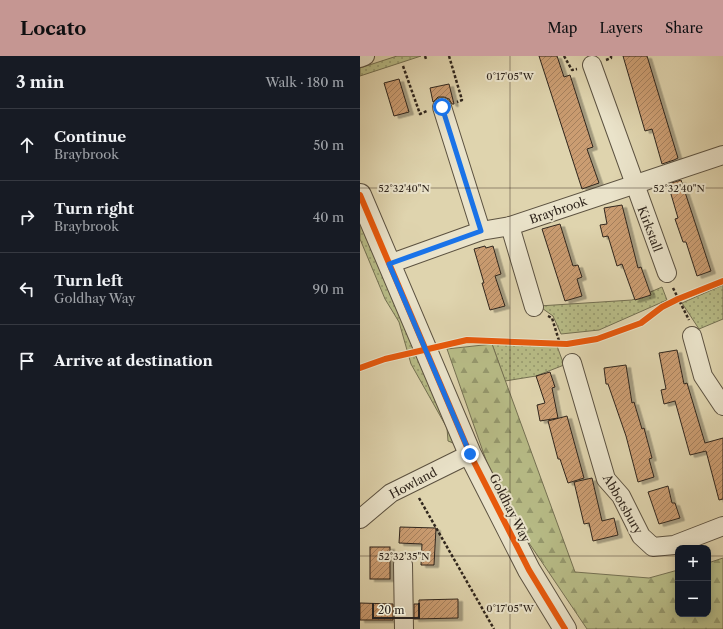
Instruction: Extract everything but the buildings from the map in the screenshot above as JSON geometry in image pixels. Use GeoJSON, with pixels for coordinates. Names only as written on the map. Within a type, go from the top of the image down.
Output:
{"type":"FeatureCollection","features":[{"type":"Feature","properties":{"kind":"street"},"geometry":{"type":"LineString","coordinates":[[360,58],[365,56]]}},
{"type":"Feature","properties":{"kind":"street"},"geometry":{"type":"LineString","coordinates":[[592,65],[633,184]]}},
{"type":"Feature","properties":{"kind":"street"},"geometry":{"type":"LineString","coordinates":[[442,107],[481,231]]}},
{"type":"Feature","properties":{"kind":"street","name":"Braybrook"},"geometry":{"type":"LineString","coordinates":[[389,264],[481,231],[510,226],[723,154]]}},
{"type":"Feature","properties":{"kind":"street","name":"Kirkstall"},"geometry":{"type":"LineString","coordinates":[[633,184],[666,273]]}},
{"type":"Feature","properties":{"kind":"street","name":"Goldhay Way"},"geometry":{"type":"LineString","coordinates":[[360,194],[470,454],[529,570],[565,629]]}},
{"type":"Feature","properties":{"kind":"street"},"geometry":{"type":"LineString","coordinates":[[510,226],[534,307]]}},
{"type":"Feature","properties":{"kind":"street"},"geometry":{"type":"LineString","coordinates":[[692,336],[703,376],[723,406]]}},
{"type":"Feature","properties":{"kind":"street","name":"Abbotsbury"},"geometry":{"type":"LineString","coordinates":[[572,363],[606,479],[622,496],[641,536],[653,547],[674,546],[723,526]]}},
{"type":"Feature","properties":{"kind":"street","name":"Howland"},"geometry":{"type":"LineString","coordinates":[[360,520],[391,493],[470,454]]}},
{"type":"Feature","properties":{"kind":"street"},"geometry":{"type":"LineString","coordinates":[[403,564],[404,629]]}},
{"type":"Feature","properties":{"kind":"path"},"geometry":{"type":"LineString","coordinates":[[448,56],[462,100]]}},
{"type":"Feature","properties":{"kind":"path"},"geometry":{"type":"LineString","coordinates":[[564,56],[572,70]]}},
{"type":"Feature","properties":{"kind":"path"},"geometry":{"type":"LineString","coordinates":[[403,66],[420,114]]}},
{"type":"Feature","properties":{"kind":"path"},"geometry":{"type":"LineString","coordinates":[[666,273],[675,300],[696,333],[692,336]]}},
{"type":"Feature","properties":{"kind":"path"},"geometry":{"type":"LineString","coordinates":[[675,300],[684,296]]}},
{"type":"Feature","properties":{"kind":"path"},"geometry":{"type":"LineString","coordinates":[[534,307],[552,318],[560,344]]}},
{"type":"Feature","properties":{"kind":"path"},"geometry":{"type":"LineString","coordinates":[[552,343],[567,344]]}},
{"type":"Feature","properties":{"kind":"path"},"geometry":{"type":"LineString","coordinates":[[411,484],[494,629]]}},
{"type":"Feature","properties":{"kind":"green space"},"geometry":{"type":"Polygon","coordinates":[[[397,56],[421,56],[360,76],[360,68],[397,56]]]}},
{"type":"Feature","properties":{"kind":"green space"},"geometry":{"type":"Polygon","coordinates":[[[360,216],[455,433],[453,443],[448,441],[447,428],[411,364],[399,322],[385,299],[360,239],[360,216]]]}},
{"type":"Feature","properties":{"kind":"green space"},"geometry":{"type":"Polygon","coordinates":[[[723,285],[723,319],[699,329],[682,303],[723,285]]]}},
{"type":"Feature","properties":{"kind":"green space"},"geometry":{"type":"Polygon","coordinates":[[[662,287],[667,300],[599,330],[561,334],[553,316],[539,306],[632,300],[662,287]]]}},
{"type":"Feature","properties":{"kind":"green space"},"geometry":{"type":"Polygon","coordinates":[[[492,344],[557,346],[564,365],[536,376],[505,381],[492,344]]]}},
{"type":"Feature","properties":{"kind":"green space"},"geometry":{"type":"Polygon","coordinates":[[[492,344],[575,572],[649,578],[675,571],[675,617],[711,617],[711,562],[723,558],[723,629],[587,629],[500,500],[447,349],[492,344]]]}},
{"type":"Feature","properties":{"kind":"cycle path"},"geometry":{"type":"LineString","coordinates":[[360,195],[470,454],[529,570],[565,629]]}},
{"type":"Feature","properties":{"kind":"cycle path"},"geometry":{"type":"LineString","coordinates":[[360,368],[385,359],[467,340],[567,344],[597,339],[641,323],[662,307],[723,281]]}},
{"type":"Feature","properties":{"kind":"route"},"geometry":{"type":"LineString","coordinates":[[442,107],[481,231],[389,264],[470,454]]}}]}
